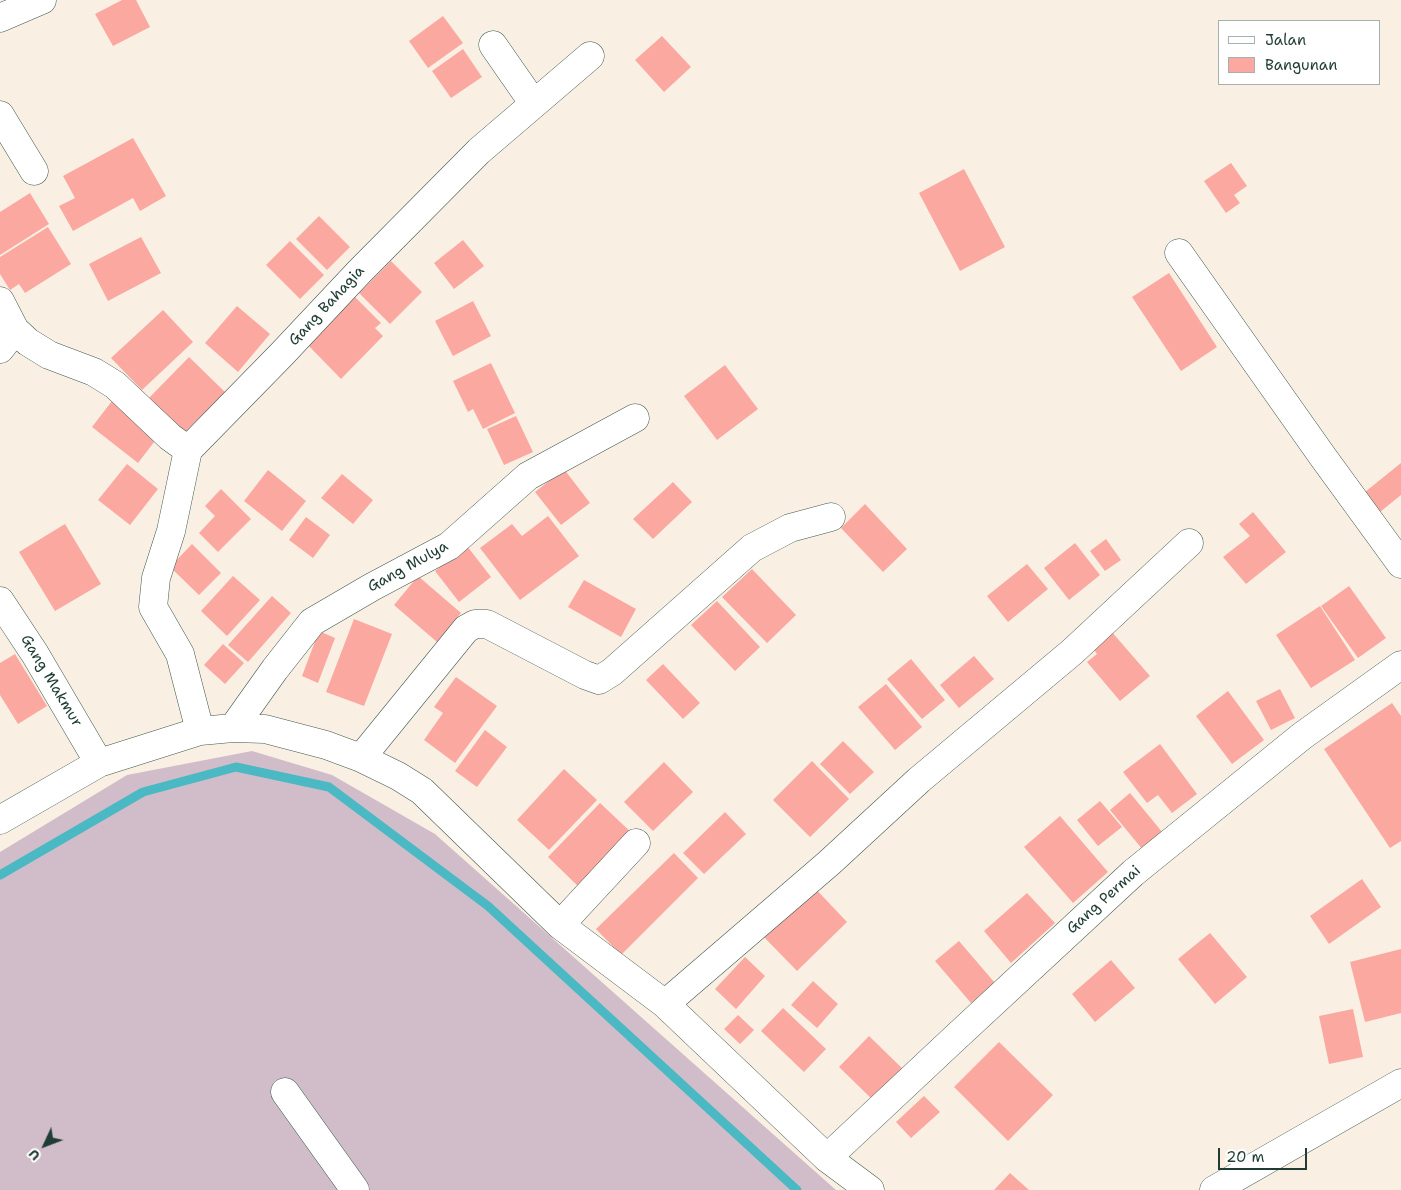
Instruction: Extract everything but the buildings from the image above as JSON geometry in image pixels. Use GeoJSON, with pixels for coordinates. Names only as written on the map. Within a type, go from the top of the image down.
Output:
{"type":"FeatureCollection","features":[{"type":"Feature","properties":{"kind":"street"},"geometry":{"type":"LineString","coordinates":[[0,18],[42,0]]}},
{"type":"Feature","properties":{"kind":"street"},"geometry":{"type":"LineString","coordinates":[[493,45],[534,104]]}},
{"type":"Feature","properties":{"kind":"street","name":"Gang Bahagia"},"geometry":{"type":"LineString","coordinates":[[188,450],[360,271],[479,151],[590,56]]}},
{"type":"Feature","properties":{"kind":"street"},"geometry":{"type":"LineString","coordinates":[[0,115],[34,172]]}},
{"type":"Feature","properties":{"kind":"street"},"geometry":{"type":"LineString","coordinates":[[1179,254],[1401,564]]}},
{"type":"Feature","properties":{"kind":"street"},"geometry":{"type":"LineString","coordinates":[[0,301],[8,340],[28,342],[49,355],[94,372],[115,385],[170,437],[188,450],[171,531],[156,578],[153,608],[180,654],[200,731]]}},
{"type":"Feature","properties":{"kind":"street","name":"Gang Mulya"},"geometry":{"type":"LineString","coordinates":[[233,728],[275,669],[312,622],[449,546],[528,476],[635,418]]}},
{"type":"Feature","properties":{"kind":"street"},"geometry":{"type":"LineString","coordinates":[[361,758],[466,629],[475,624],[487,624],[585,676],[600,680],[612,672],[752,548],[790,528],[830,517]]}},
{"type":"Feature","properties":{"kind":"street"},"geometry":{"type":"LineString","coordinates":[[665,1004],[829,863],[919,780],[1072,652],[1189,543]]}},
{"type":"Feature","properties":{"kind":"street","name":"Gang Makmur"},"geometry":{"type":"LineString","coordinates":[[0,601],[35,654],[99,763]]}},
{"type":"Feature","properties":{"kind":"street","name":"Gang Permai"},"geometry":{"type":"LineString","coordinates":[[827,1158],[1133,873],[1302,736],[1401,665]]}},
{"type":"Feature","properties":{"kind":"street"},"geometry":{"type":"LineString","coordinates":[[0,820],[99,763],[200,731],[233,728],[266,729],[326,744],[361,758],[398,776],[422,791],[560,925],[665,1004],[827,1158],[870,1190]]}},
{"type":"Feature","properties":{"kind":"street"},"geometry":{"type":"LineString","coordinates":[[560,925],[636,843]]}},
{"type":"Feature","properties":{"kind":"street"},"geometry":{"type":"LineString","coordinates":[[1214,1190],[1401,1083]]}},
{"type":"Feature","properties":{"kind":"street"},"geometry":{"type":"LineString","coordinates":[[285,1092],[355,1190]]}},
{"type":"Feature","properties":{"kind":"shaded area"},"geometry":{"type":"Polygon","coordinates":[[[252,751],[332,775],[435,834],[836,1190],[0,1190],[0,852],[127,775],[252,751]]]}},
{"type":"Feature","properties":{"kind":"waterway"},"geometry":{"type":"LineString","coordinates":[[0,875],[143,792],[236,767],[329,787],[488,906],[797,1190]]}}]}
